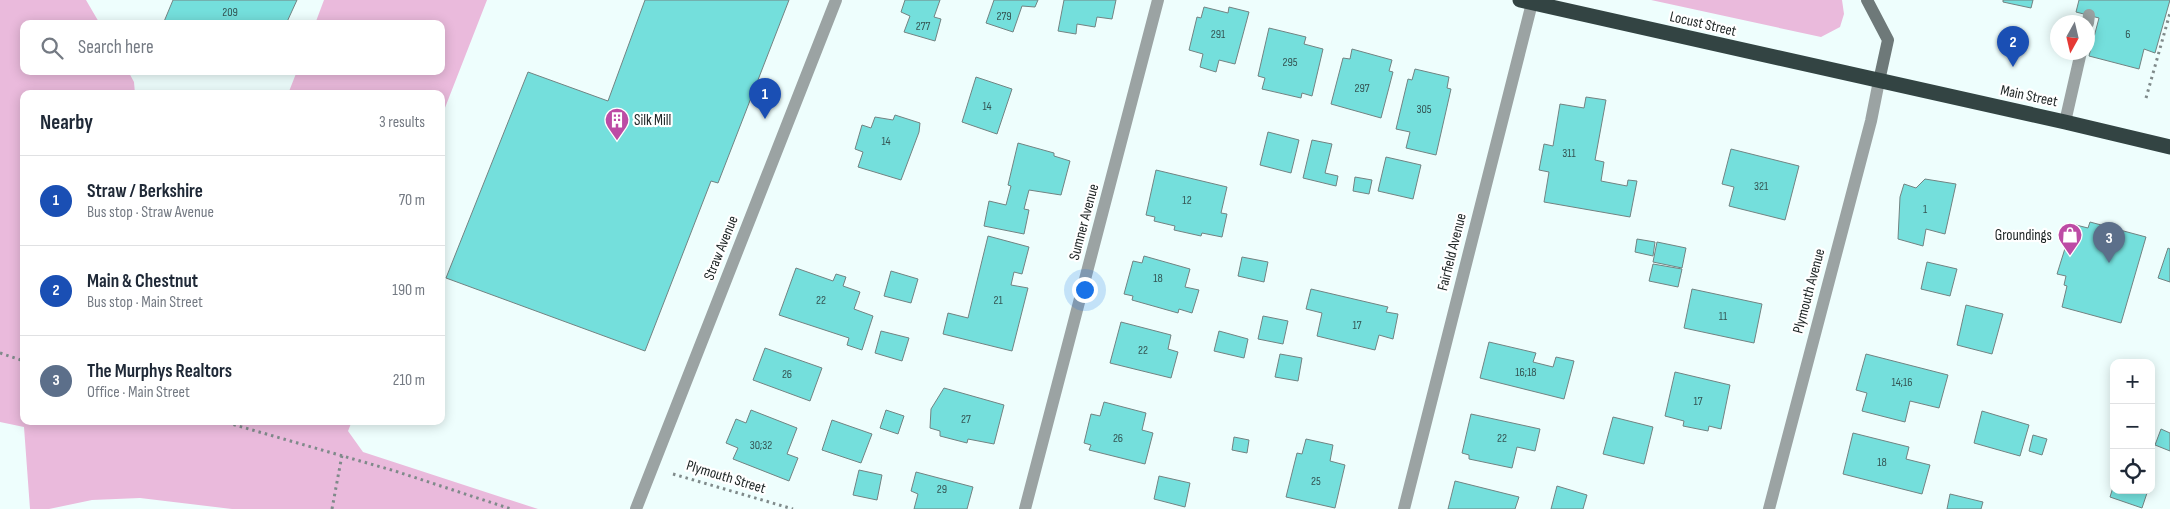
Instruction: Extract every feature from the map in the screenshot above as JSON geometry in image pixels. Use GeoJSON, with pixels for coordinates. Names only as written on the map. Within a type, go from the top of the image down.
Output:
{"type":"FeatureCollection","features":[{"type":"Feature","properties":{"kind":"highway","name":"Locust Street"},"geometry":{"type":"LineString","coordinates":[[1526,1],[1879,81]]}},
{"type":"Feature","properties":{"kind":"highway","name":"Main Street"},"geometry":{"type":"LineString","coordinates":[[1879,81],[2065,122],[2170,148]]}},
{"type":"Feature","properties":{"kind":"main road"},"geometry":{"type":"LineString","coordinates":[[1867,0],[1888,40],[1879,81]]}},
{"type":"Feature","properties":{"kind":"street","name":"Straw Avenue"},"geometry":{"type":"LineString","coordinates":[[636,509],[836,0]]}},
{"type":"Feature","properties":{"kind":"street","name":"Sumner Avenue"},"geometry":{"type":"LineString","coordinates":[[1025,509],[1158,0]]}},
{"type":"Feature","properties":{"kind":"street","name":"Fairfield Avenue"},"geometry":{"type":"LineString","coordinates":[[1404,509],[1526,1]]}},
{"type":"Feature","properties":{"kind":"street"},"geometry":{"type":"LineString","coordinates":[[2065,122],[2079,60]]}},
{"type":"Feature","properties":{"kind":"street","name":"Plymouth Avenue"},"geometry":{"type":"LineString","coordinates":[[1769,509],[1871,121],[1879,81]]}},
{"type":"Feature","properties":{"kind":"path"},"geometry":{"type":"LineString","coordinates":[[2146,98],[2170,13]]}},
{"type":"Feature","properties":{"kind":"path"},"geometry":{"type":"LineString","coordinates":[[0,353],[20,360]]}},
{"type":"Feature","properties":{"kind":"path"},"geometry":{"type":"LineString","coordinates":[[235,425],[342,455],[511,509]]}},
{"type":"Feature","properties":{"kind":"path"},"geometry":{"type":"LineString","coordinates":[[332,509],[342,455]]}},
{"type":"Feature","properties":{"kind":"path","name":"Plymouth Street"},"geometry":{"type":"LineString","coordinates":[[653,467],[793,509]]}},
{"type":"Feature","properties":{"kind":"shaded area"},"geometry":{"type":"Polygon","coordinates":[[[0,0],[86,0],[98,20],[20,20],[20,75],[130,75],[134,82],[135,90],[20,90],[20,425],[350,425],[348,431],[363,452],[538,509],[232,509],[140,498],[92,500],[49,509],[30,509],[24,427],[0,422],[0,0]]]}},
{"type":"Feature","properties":{"kind":"shaded area"},"geometry":{"type":"Polygon","coordinates":[[[324,0],[487,0],[445,108],[445,90],[290,90],[295,75],[445,75],[445,20],[316,20],[324,0]]]}},
{"type":"Feature","properties":{"kind":"shaded area"},"geometry":{"type":"Polygon","coordinates":[[[1651,0],[1842,0],[1844,14],[1840,27],[1821,37],[1651,0]]]}},
{"type":"Feature","properties":{"kind":"building"},"geometry":{"type":"Polygon","coordinates":[[[173,0],[297,0],[288,20],[165,20],[173,0]]]}},
{"type":"Feature","properties":{"kind":"building","name":"Silk Mill"},"geometry":{"type":"Polygon","coordinates":[[[645,0],[789,0],[718,183],[711,181],[645,351],[446,278],[528,72],[608,101],[645,0]]]}},
{"type":"Feature","properties":{"kind":"building"},"geometry":{"type":"Polygon","coordinates":[[[905,0],[940,0],[934,17],[941,19],[935,41],[904,32],[910,16],[901,12],[905,0]]]}},
{"type":"Feature","properties":{"kind":"building"},"geometry":{"type":"Polygon","coordinates":[[[994,0],[1038,0],[1035,7],[1022,6],[1013,32],[986,23],[994,0]]]}},
{"type":"Feature","properties":{"kind":"building"},"geometry":{"type":"Polygon","coordinates":[[[1064,0],[1116,0],[1112,19],[1097,17],[1095,27],[1077,24],[1076,34],[1058,31],[1064,0]]]}},
{"type":"Feature","properties":{"kind":"building"},"geometry":{"type":"Polygon","coordinates":[[[2003,0],[2033,0],[2031,8],[2003,2],[2003,0]]]}},
{"type":"Feature","properties":{"kind":"building"},"geometry":{"type":"Polygon","coordinates":[[[2079,0],[2170,0],[2155,53],[2144,49],[2139,69],[2095,58],[2095,33],[2099,18],[2095,17],[2095,15],[2076,12],[2079,0]]]}},
{"type":"Feature","properties":{"kind":"building"},"geometry":{"type":"Polygon","coordinates":[[[1204,7],[1228,13],[1229,7],[1249,12],[1235,64],[1219,60],[1216,72],[1200,67],[1203,54],[1189,50],[1197,17],[1201,18],[1204,7]]]}},
{"type":"Feature","properties":{"kind":"building"},"geometry":{"type":"Polygon","coordinates":[[[1269,28],[1306,37],[1304,44],[1323,49],[1312,96],[1302,93],[1301,98],[1262,89],[1265,78],[1258,76],[1269,28]]]}},
{"type":"Feature","properties":{"kind":"building"},"geometry":{"type":"Polygon","coordinates":[[[1352,49],[1392,60],[1389,71],[1393,72],[1381,118],[1331,104],[1343,58],[1350,59],[1352,49]]]}},
{"type":"Feature","properties":{"kind":"building"},"geometry":{"type":"Polygon","coordinates":[[[1415,69],[1449,77],[1447,88],[1451,89],[1436,155],[1406,148],[1410,132],[1396,129],[1408,79],[1412,80],[1415,69]]]}},
{"type":"Feature","properties":{"kind":"building"},"geometry":{"type":"Polygon","coordinates":[[[976,77],[1012,89],[997,134],[962,122],[976,77]]]}},
{"type":"Feature","properties":{"kind":"building"},"geometry":{"type":"Polygon","coordinates":[[[1586,97],[1606,100],[1595,160],[1604,162],[1601,181],[1627,186],[1628,180],[1637,181],[1630,217],[1544,202],[1549,172],[1539,170],[1544,144],[1553,146],[1560,104],[1584,108],[1586,97]]]}},
{"type":"Feature","properties":{"kind":"building"},"geometry":{"type":"Polygon","coordinates":[[[895,115],[920,123],[919,132],[901,180],[858,167],[863,152],[855,149],[862,125],[871,128],[875,117],[893,120],[895,115]]]}},
{"type":"Feature","properties":{"kind":"building"},"geometry":{"type":"Polygon","coordinates":[[[1268,132],[1299,140],[1291,173],[1260,165],[1268,132]]]}},
{"type":"Feature","properties":{"kind":"building"},"geometry":{"type":"Polygon","coordinates":[[[1312,140],[1332,144],[1325,173],[1338,176],[1336,186],[1303,178],[1312,140]]]}},
{"type":"Feature","properties":{"kind":"building"},"geometry":{"type":"Polygon","coordinates":[[[1018,143],[1054,153],[1054,156],[1070,161],[1061,195],[1029,190],[1024,209],[1029,210],[1024,234],[984,226],[989,201],[1006,205],[1011,186],[1008,185],[1018,143]]]}},
{"type":"Feature","properties":{"kind":"building"},"geometry":{"type":"Polygon","coordinates":[[[1731,149],[1799,166],[1785,220],[1729,206],[1734,187],[1722,184],[1731,149]]]}},
{"type":"Feature","properties":{"kind":"building"},"geometry":{"type":"Polygon","coordinates":[[[1386,157],[1421,165],[1413,199],[1378,191],[1386,157]]]}},
{"type":"Feature","properties":{"kind":"building"},"geometry":{"type":"Polygon","coordinates":[[[1156,170],[1227,187],[1221,213],[1227,214],[1222,237],[1202,233],[1201,236],[1174,230],[1175,226],[1154,221],[1155,217],[1146,215],[1156,170]]]}},
{"type":"Feature","properties":{"kind":"building"},"geometry":{"type":"Polygon","coordinates":[[[1355,177],[1372,180],[1369,194],[1353,191],[1355,177]]]}},
{"type":"Feature","properties":{"kind":"building"},"geometry":{"type":"Polygon","coordinates":[[[1925,179],[1956,184],[1945,234],[1926,229],[1923,246],[1898,239],[1900,197],[1904,184],[1916,188],[1925,179]]]}},
{"type":"Feature","properties":{"kind":"building"},"geometry":{"type":"Polygon","coordinates":[[[2090,222],[2146,237],[2121,323],[2062,307],[2067,286],[2064,285],[2066,276],[2057,274],[2067,242],[2071,243],[2076,225],[2088,228],[2090,222]]]}},
{"type":"Feature","properties":{"kind":"building"},"geometry":{"type":"Polygon","coordinates":[[[988,236],[1029,247],[1022,274],[1014,272],[1011,285],[1028,288],[1012,351],[943,334],[948,313],[968,318],[988,236]]]}},
{"type":"Feature","properties":{"kind":"building"},"geometry":{"type":"Polygon","coordinates":[[[1637,239],[1655,242],[1653,256],[1635,252],[1637,239]]]}},
{"type":"Feature","properties":{"kind":"building"},"geometry":{"type":"Polygon","coordinates":[[[1657,242],[1686,248],[1682,268],[1653,262],[1657,242]]]}},
{"type":"Feature","properties":{"kind":"building"},"geometry":{"type":"Polygon","coordinates":[[[2168,248],[2170,249],[2170,282],[2158,278],[2168,248]]]}},
{"type":"Feature","properties":{"kind":"building"},"geometry":{"type":"Polygon","coordinates":[[[1144,256],[1190,269],[1185,287],[1199,290],[1192,313],[1179,309],[1178,313],[1132,300],[1133,296],[1124,294],[1133,261],[1142,263],[1144,256]]]}},
{"type":"Feature","properties":{"kind":"building"},"geometry":{"type":"Polygon","coordinates":[[[1242,257],[1268,262],[1264,282],[1238,276],[1242,257]]]}},
{"type":"Feature","properties":{"kind":"building"},"geometry":{"type":"Polygon","coordinates":[[[1927,262],[1957,269],[1950,296],[1921,289],[1927,262]]]}},
{"type":"Feature","properties":{"kind":"building"},"geometry":{"type":"Polygon","coordinates":[[[1653,264],[1682,269],[1678,287],[1649,281],[1653,264]]]}},
{"type":"Feature","properties":{"kind":"building"},"geometry":{"type":"Polygon","coordinates":[[[796,268],[833,281],[836,274],[846,277],[843,286],[860,292],[854,309],[873,316],[862,350],[847,345],[849,338],[779,315],[796,268]]]}},
{"type":"Feature","properties":{"kind":"building"},"geometry":{"type":"Polygon","coordinates":[[[891,271],[918,279],[911,303],[884,296],[891,271]]]}},
{"type":"Feature","properties":{"kind":"building"},"geometry":{"type":"Polygon","coordinates":[[[1311,289],[1388,307],[1386,312],[1398,314],[1393,339],[1379,335],[1375,350],[1317,336],[1322,313],[1306,309],[1311,289]]]}},
{"type":"Feature","properties":{"kind":"building"},"geometry":{"type":"Polygon","coordinates":[[[1692,289],[1762,304],[1754,343],[1684,328],[1692,289]]]}},
{"type":"Feature","properties":{"kind":"building"},"geometry":{"type":"Polygon","coordinates":[[[1966,305],[2003,314],[1992,354],[1957,345],[1966,305]]]}},
{"type":"Feature","properties":{"kind":"building"},"geometry":{"type":"Polygon","coordinates":[[[1263,316],[1288,321],[1283,344],[1258,339],[1263,316]]]}},
{"type":"Feature","properties":{"kind":"building"},"geometry":{"type":"Polygon","coordinates":[[[1121,322],[1171,335],[1168,349],[1178,352],[1171,378],[1110,363],[1121,322]]]}},
{"type":"Feature","properties":{"kind":"building"},"geometry":{"type":"Polygon","coordinates":[[[881,331],[909,338],[902,361],[875,353],[881,331]]]}},
{"type":"Feature","properties":{"kind":"building"},"geometry":{"type":"Polygon","coordinates":[[[1219,331],[1248,339],[1244,358],[1214,351],[1219,331]]]}},
{"type":"Feature","properties":{"kind":"building"},"geometry":{"type":"Polygon","coordinates":[[[1489,342],[1536,353],[1533,362],[1553,367],[1556,357],[1574,361],[1564,399],[1480,378],[1489,342]]]}},
{"type":"Feature","properties":{"kind":"building"},"geometry":{"type":"Polygon","coordinates":[[[765,348],[822,368],[810,401],[753,380],[765,348]]]}},
{"type":"Feature","properties":{"kind":"building"},"geometry":{"type":"Polygon","coordinates":[[[1280,354],[1302,358],[1298,381],[1275,377],[1280,354]]]}},
{"type":"Feature","properties":{"kind":"building"},"geometry":{"type":"Polygon","coordinates":[[[1866,354],[1948,375],[1939,408],[1910,401],[1905,422],[1862,411],[1867,393],[1856,390],[1866,354]]]}},
{"type":"Feature","properties":{"kind":"building"},"geometry":{"type":"Polygon","coordinates":[[[1675,372],[1730,385],[1721,429],[1709,426],[1708,431],[1683,426],[1684,421],[1665,416],[1675,372]]]}},
{"type":"Feature","properties":{"kind":"building"},"geometry":{"type":"Polygon","coordinates":[[[944,388],[1004,405],[994,444],[968,439],[967,443],[940,436],[940,431],[930,428],[931,409],[944,388]]]}},
{"type":"Feature","properties":{"kind":"building"},"geometry":{"type":"Polygon","coordinates":[[[1104,402],[1146,413],[1142,430],[1153,433],[1145,464],[1089,450],[1091,445],[1084,443],[1091,414],[1100,416],[1104,402]]]}},
{"type":"Feature","properties":{"kind":"building"},"geometry":{"type":"Polygon","coordinates":[[[751,410],[797,428],[787,454],[798,458],[789,481],[733,459],[738,448],[726,443],[736,419],[746,423],[751,410]]]}},
{"type":"Feature","properties":{"kind":"building"},"geometry":{"type":"Polygon","coordinates":[[[886,410],[904,416],[898,434],[880,428],[886,410]]]}},
{"type":"Feature","properties":{"kind":"building"},"geometry":{"type":"Polygon","coordinates":[[[1982,411],[2029,425],[2020,456],[1974,443],[1982,411]]]}},
{"type":"Feature","properties":{"kind":"building"},"geometry":{"type":"Polygon","coordinates":[[[1471,414],[1540,429],[1535,451],[1517,447],[1512,468],[1469,459],[1469,455],[1462,453],[1471,414]]]}},
{"type":"Feature","properties":{"kind":"building"},"geometry":{"type":"Polygon","coordinates":[[[1613,417],[1653,427],[1644,464],[1603,454],[1613,417]]]}},
{"type":"Feature","properties":{"kind":"building"},"geometry":{"type":"Polygon","coordinates":[[[832,420],[872,434],[861,463],[822,450],[832,420]]]}},
{"type":"Feature","properties":{"kind":"building"},"geometry":{"type":"Polygon","coordinates":[[[2161,429],[2170,433],[2170,451],[2155,445],[2161,429]]]}},
{"type":"Feature","properties":{"kind":"building"},"geometry":{"type":"Polygon","coordinates":[[[1853,433],[1909,447],[1906,459],[1930,465],[1922,494],[1843,474],[1853,433]]]}},
{"type":"Feature","properties":{"kind":"building"},"geometry":{"type":"Polygon","coordinates":[[[2033,435],[2047,439],[2042,455],[2029,451],[2033,435]]]}},
{"type":"Feature","properties":{"kind":"building"},"geometry":{"type":"Polygon","coordinates":[[[1234,437],[1249,440],[1247,453],[1232,450],[1234,437]]]}},
{"type":"Feature","properties":{"kind":"building"},"geometry":{"type":"Polygon","coordinates":[[[1306,439],[1333,445],[1330,461],[1345,465],[1335,508],[1286,497],[1297,453],[1302,454],[1306,439]]]}},
{"type":"Feature","properties":{"kind":"building"},"geometry":{"type":"Polygon","coordinates":[[[859,470],[882,475],[877,500],[853,495],[859,470]]]}},
{"type":"Feature","properties":{"kind":"building"},"geometry":{"type":"Polygon","coordinates":[[[916,472],[973,487],[967,509],[914,509],[918,494],[911,491],[916,472]]]}},
{"type":"Feature","properties":{"kind":"building"},"geometry":{"type":"Polygon","coordinates":[[[1159,476],[1190,483],[1185,507],[1154,499],[1159,476]]]}},
{"type":"Feature","properties":{"kind":"building"},"geometry":{"type":"Polygon","coordinates":[[[1455,481],[1519,497],[1515,509],[1448,509],[1455,481]]]}},
{"type":"Feature","properties":{"kind":"building"},"geometry":{"type":"Polygon","coordinates":[[[1557,486],[1587,495],[1583,509],[1551,509],[1557,486]]]}},
{"type":"Feature","properties":{"kind":"building"},"geometry":{"type":"Polygon","coordinates":[[[1950,494],[1983,502],[1981,509],[1947,509],[1950,494]]]}},
{"type":"Feature","properties":{"kind":"building"},"geometry":{"type":"Polygon","coordinates":[[[2111,494],[2147,494],[2142,508],[2110,497],[2111,494]]]}},
{"type":"Feature","properties":{"kind":"place","name":"Main & Chestnut"},"geometry":{"type":"Point","coordinates":[2013,67]}},
{"type":"Feature","properties":{"kind":"place","name":"Straw / Berkshire"},"geometry":{"type":"Point","coordinates":[765,119]}},
{"type":"Feature","properties":{"kind":"place","name":"Silk Mill"},"geometry":{"type":"Point","coordinates":[617,141]}},
{"type":"Feature","properties":{"kind":"place","name":"Groundings"},"geometry":{"type":"Point","coordinates":[2070,256]}},
{"type":"Feature","properties":{"kind":"place","name":"The Murphys Realtors"},"geometry":{"type":"Point","coordinates":[2109,263]}}]}
